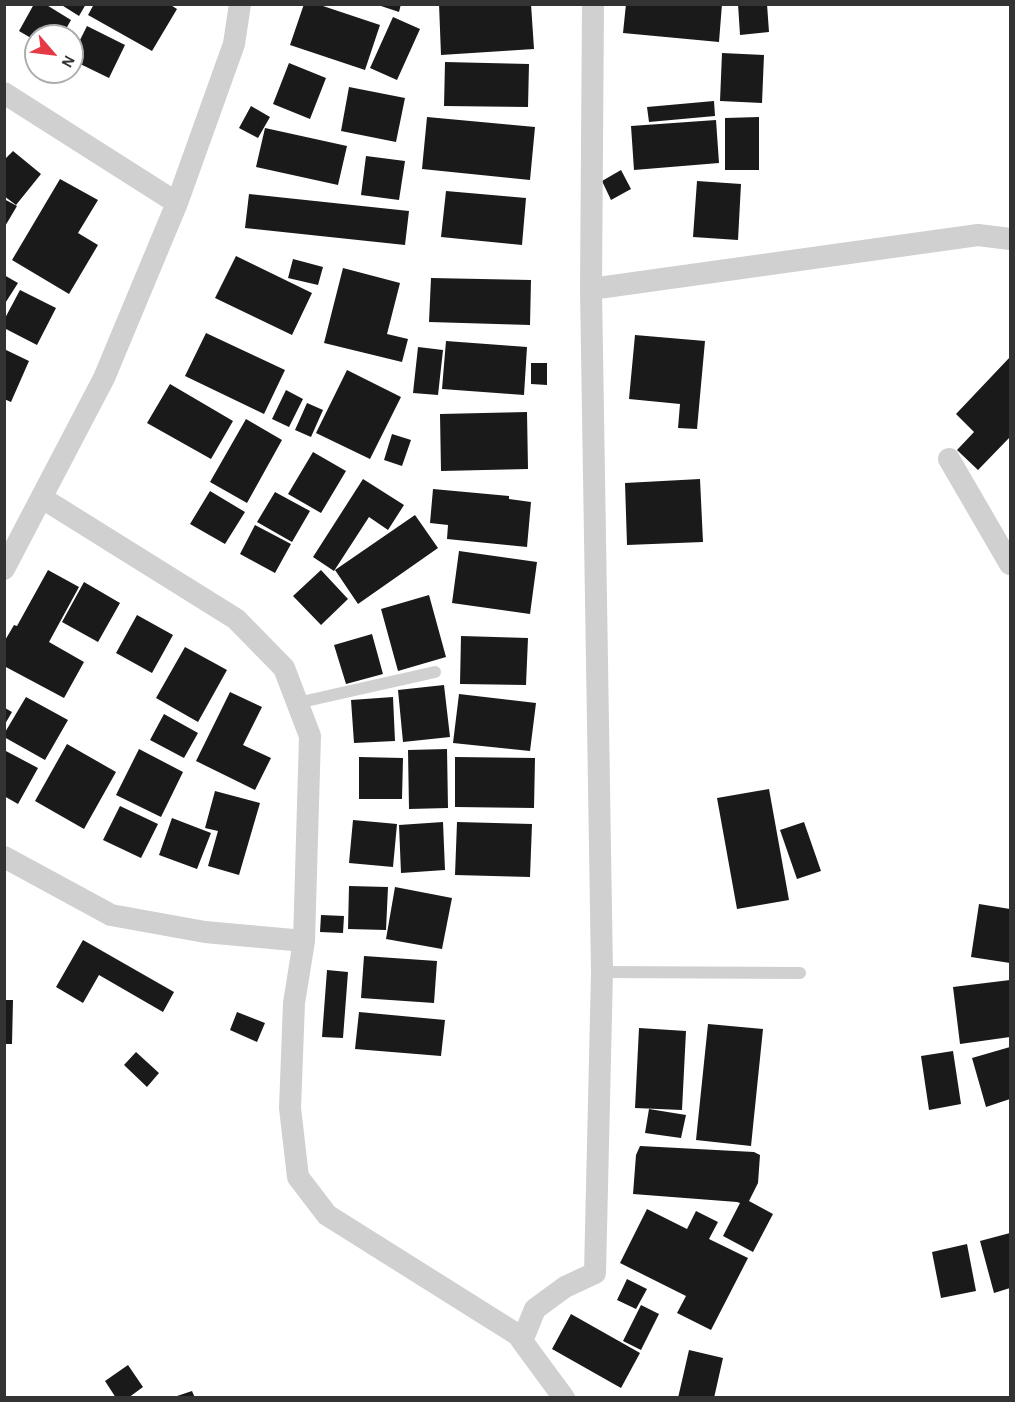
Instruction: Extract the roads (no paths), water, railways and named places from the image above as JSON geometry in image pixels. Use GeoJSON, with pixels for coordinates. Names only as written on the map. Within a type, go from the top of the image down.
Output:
{"type":"FeatureCollection","features":[{"type":"Feature","properties":{"kind":"street"},"geometry":{"type":"LineString","coordinates":[[4,569],[104,378],[177,203],[234,44],[240,4]]}},
{"type":"Feature","properties":{"kind":"street"},"geometry":{"type":"LineString","coordinates":[[522,1341],[535,1309],[566,1287],[595,1273],[602,972],[591,289],[593,4]]}},
{"type":"Feature","properties":{"kind":"street"},"geometry":{"type":"LineString","coordinates":[[4,93],[177,203]]}},
{"type":"Feature","properties":{"kind":"street"},"geometry":{"type":"LineString","coordinates":[[591,289],[978,235],[1011,239]]}},
{"type":"Feature","properties":{"kind":"street"},"geometry":{"type":"LineString","coordinates":[[949,459],[1011,564]]}},
{"type":"Feature","properties":{"kind":"street"},"geometry":{"type":"LineString","coordinates":[[42,498],[236,619],[284,668],[310,736],[304,941],[294,1003],[290,1108],[298,1177],[327,1215],[518,1335],[564,1398]]}},
{"type":"Feature","properties":{"kind":"street"},"geometry":{"type":"LineString","coordinates":[[4,857],[111,915],[205,932],[304,941]]}},
{"type":"Feature","properties":{"kind":"lane"},"geometry":{"type":"LineString","coordinates":[[297,703],[435,672]]}},
{"type":"Feature","properties":{"kind":"lane"},"geometry":{"type":"LineString","coordinates":[[602,972],[800,973]]}}]}
